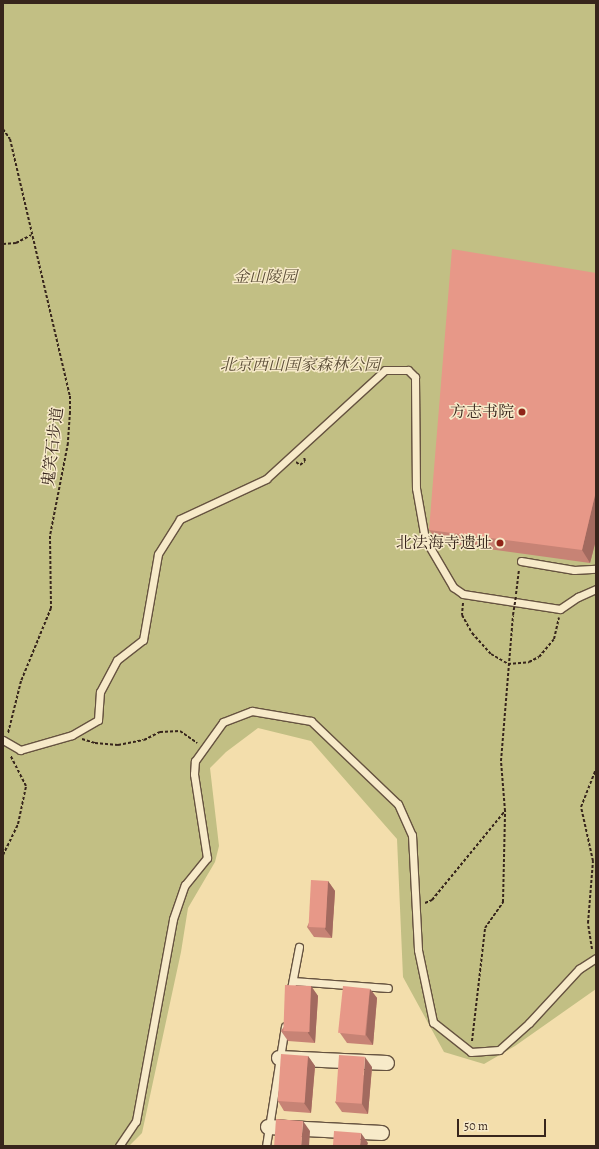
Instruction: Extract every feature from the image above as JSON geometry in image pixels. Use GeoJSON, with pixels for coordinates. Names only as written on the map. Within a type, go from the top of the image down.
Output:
{"type":"FeatureCollection","features":[{"type":"Feature","properties":{"kind":"street"},"geometry":{"type":"LineString","coordinates":[[279,1058],[387,1063]]}},
{"type":"Feature","properties":{"kind":"street"},"geometry":{"type":"LineString","coordinates":[[268,1127],[382,1133]]}},
{"type":"Feature","properties":{"kind":"lane"},"geometry":{"type":"LineString","coordinates":[[4,742],[20,750],[72,735],[98,720],[100,692],[117,660],[143,640],[158,554],[180,519],[266,479],[385,370],[408,370],[416,376],[416,488],[425,539],[453,587],[463,594],[560,609],[578,597],[596,589]]}},
{"type":"Feature","properties":{"kind":"lane"},"geometry":{"type":"LineString","coordinates":[[520,561],[574,570],[596,570]]}},
{"type":"Feature","properties":{"kind":"lane"},"geometry":{"type":"LineString","coordinates":[[119,1146],[136,1121],[173,919],[185,885],[207,858],[194,774],[196,761],[223,722],[252,711],[311,721],[398,804],[412,835],[417,907],[418,950],[433,1022],[471,1052],[499,1050],[529,1023],[579,969],[595,958]]}},
{"type":"Feature","properties":{"kind":"lane"},"geometry":{"type":"LineString","coordinates":[[289,1004],[299,947]]}},
{"type":"Feature","properties":{"kind":"lane"},"geometry":{"type":"LineString","coordinates":[[293,981],[388,988]]}},
{"type":"Feature","properties":{"kind":"lane"},"geometry":{"type":"LineString","coordinates":[[266,1146],[286,1020]]}},
{"type":"Feature","properties":{"kind":"path","name":"鬼笑石步道"},"geometry":{"type":"LineString","coordinates":[[3,129],[10,139],[31,236],[70,396],[68,443],[50,536],[52,608],[21,681],[4,742]]}},
{"type":"Feature","properties":{"kind":"path"},"geometry":{"type":"LineString","coordinates":[[3,244],[16,243],[31,236]]}},
{"type":"Feature","properties":{"kind":"path"},"geometry":{"type":"LineString","coordinates":[[471,1052],[485,928],[503,902],[505,811],[501,761],[508,664],[520,561]]}},
{"type":"Feature","properties":{"kind":"path"},"geometry":{"type":"LineString","coordinates":[[463,594],[462,615],[472,633],[491,654],[508,664],[529,662],[539,657],[554,639],[560,609]]}},
{"type":"Feature","properties":{"kind":"path"},"geometry":{"type":"LineString","coordinates":[[72,735],[95,743],[118,745],[144,740],[160,732],[180,731],[204,748]]}},
{"type":"Feature","properties":{"kind":"path"},"geometry":{"type":"LineString","coordinates":[[3,855],[18,824],[26,786],[4,742]]}},
{"type":"Feature","properties":{"kind":"path"},"geometry":{"type":"LineString","coordinates":[[595,958],[588,923],[593,861],[581,807],[596,769]]}},
{"type":"Feature","properties":{"kind":"path"},"geometry":{"type":"LineString","coordinates":[[417,907],[432,900],[505,811]]}},
{"type":"Feature","properties":{"kind":"green space","name":"北京西山国家森林公园"},"geometry":{"type":"Polygon","coordinates":[[[3,3],[596,3],[596,989],[515,1046],[484,1064],[444,1052],[403,977],[397,839],[311,741],[258,728],[226,752],[210,768],[219,846],[215,862],[188,908],[181,952],[142,1133],[129,1146],[3,1146],[3,3]]]}},
{"type":"Feature","properties":{"kind":"building","name":"方志书院"},"geometry":{"type":"Polygon","coordinates":[[[452,249],[596,273],[596,491],[582,550],[429,530],[452,249]]]}},
{"type":"Feature","properties":{"kind":"building"},"geometry":{"type":"Polygon","coordinates":[[[311,880],[328,881],[326,928],[309,927],[311,880]]]}},
{"type":"Feature","properties":{"kind":"building"},"geometry":{"type":"Polygon","coordinates":[[[285,985],[311,986],[309,1032],[283,1031],[285,985]]]}},
{"type":"Feature","properties":{"kind":"building"},"geometry":{"type":"Polygon","coordinates":[[[343,986],[370,989],[365,1036],[338,1033],[343,986]]]}},
{"type":"Feature","properties":{"kind":"building"},"geometry":{"type":"Polygon","coordinates":[[[281,1054],[308,1056],[305,1103],[278,1101],[281,1054]]]}},
{"type":"Feature","properties":{"kind":"building"},"geometry":{"type":"Polygon","coordinates":[[[339,1055],[365,1057],[362,1104],[336,1102],[339,1055]]]}},
{"type":"Feature","properties":{"kind":"building"},"geometry":{"type":"Polygon","coordinates":[[[276,1119],[303,1121],[301,1146],[274,1146],[276,1119]]]}},
{"type":"Feature","properties":{"kind":"building"},"geometry":{"type":"Polygon","coordinates":[[[334,1131],[361,1133],[360,1146],[333,1146],[334,1131]]]}},
{"type":"Feature","properties":{"kind":"place","name":"方志书院"},"geometry":{"type":"Point","coordinates":[522,412]}},
{"type":"Feature","properties":{"kind":"place","name":"北法海寺遗址"},"geometry":{"type":"Point","coordinates":[500,543]}},
{"type":"Feature","properties":{"kind":"park label","name":"金山陵园"},"geometry":{"type":"Point","coordinates":[265,277]}}]}
